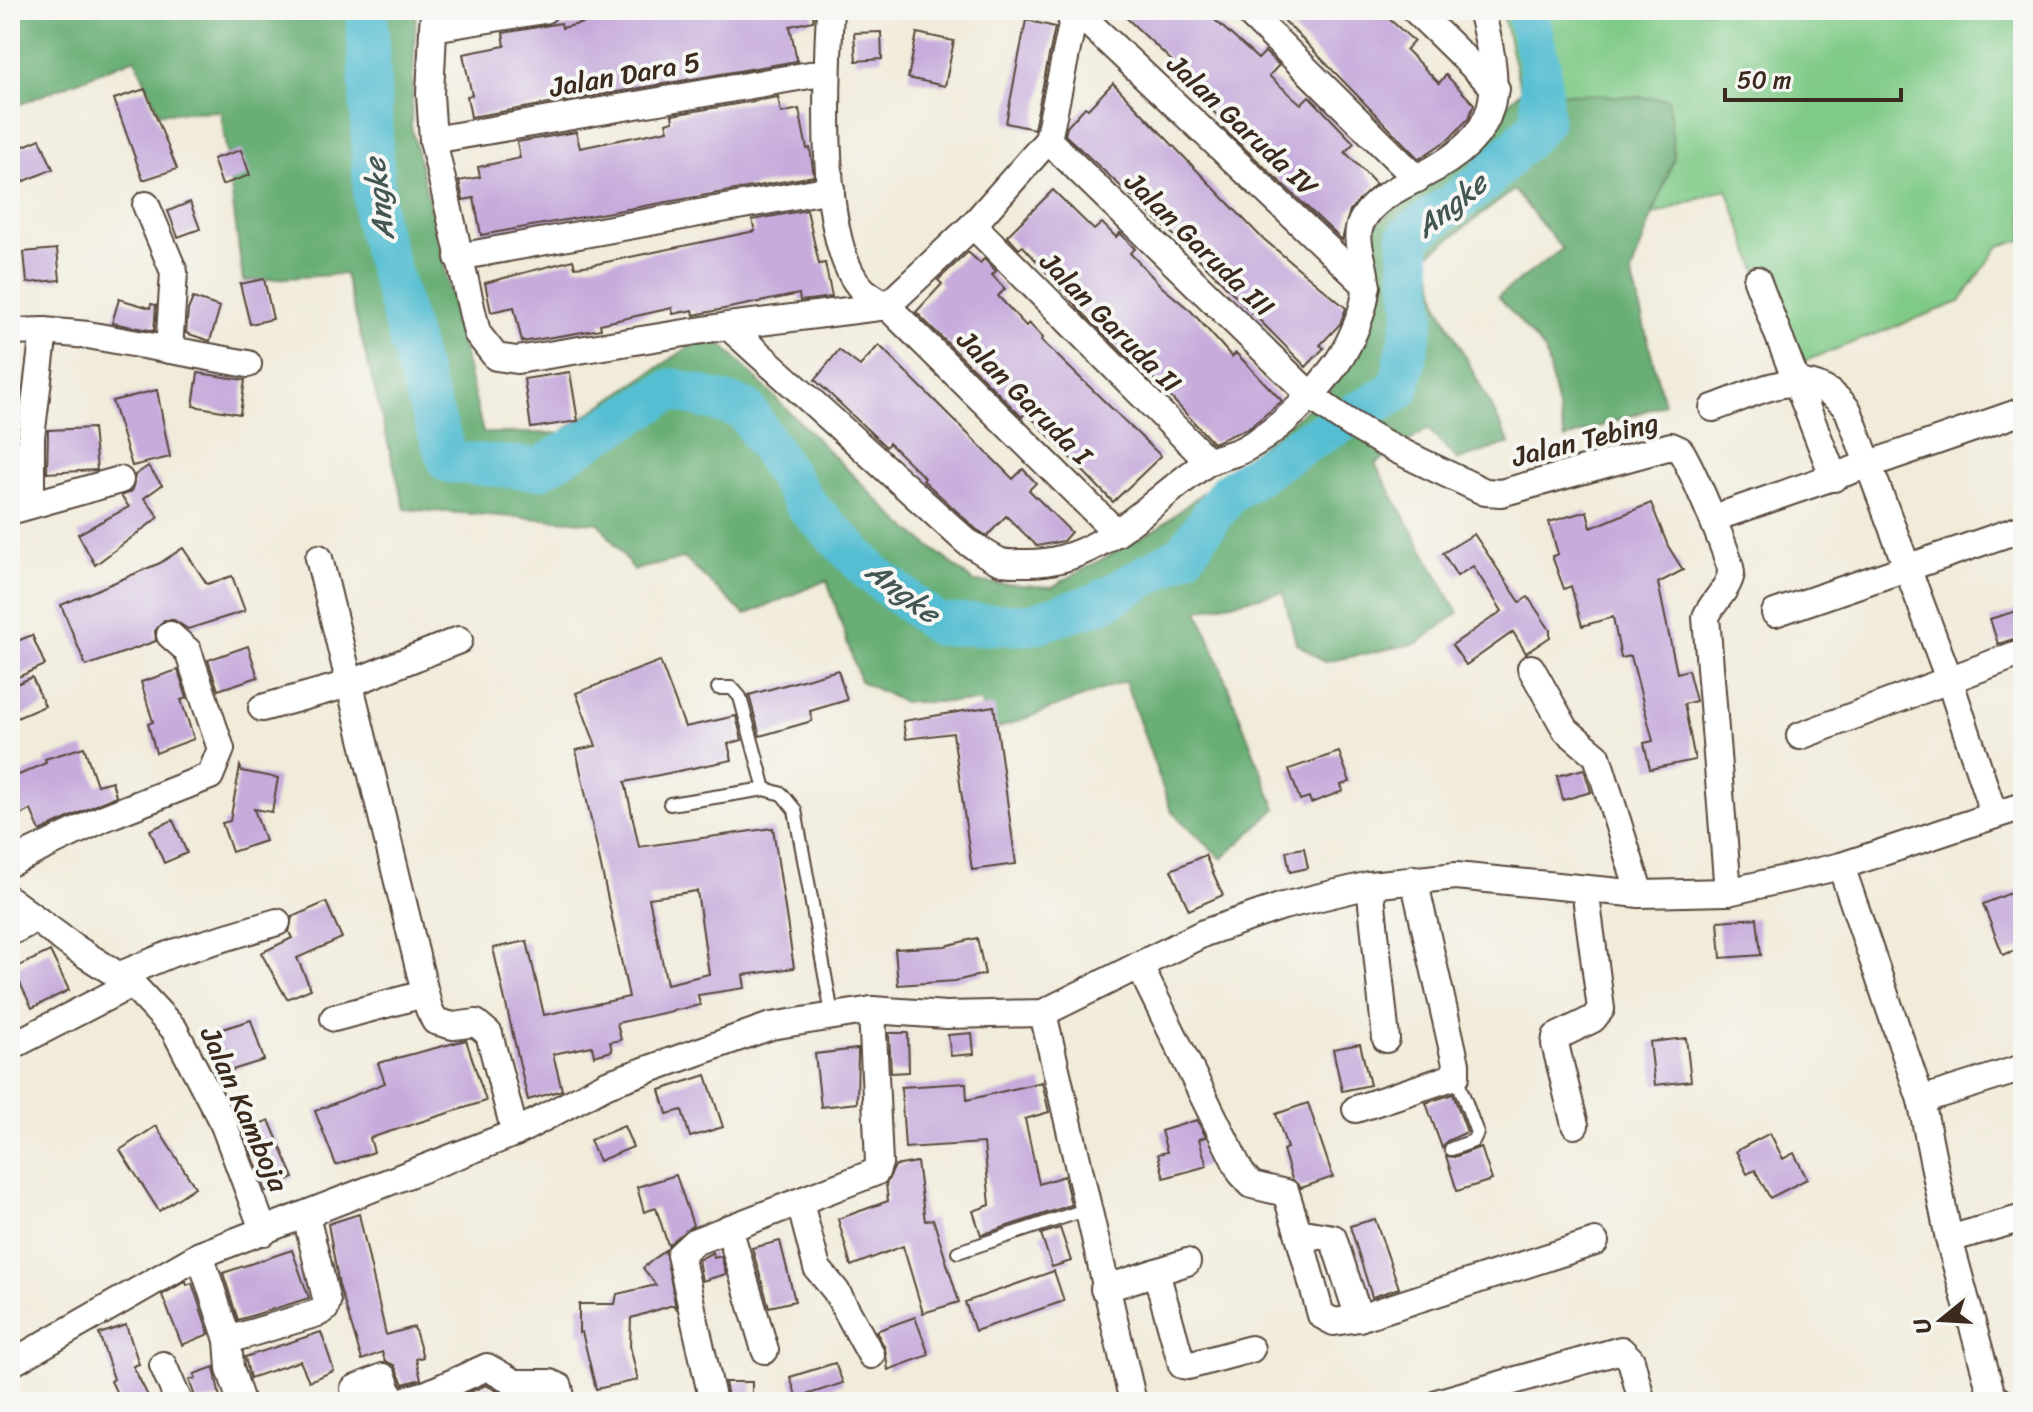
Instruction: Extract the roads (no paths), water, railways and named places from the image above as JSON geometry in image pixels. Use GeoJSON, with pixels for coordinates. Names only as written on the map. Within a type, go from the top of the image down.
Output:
{"type":"FeatureCollection","features":[{"type":"Feature","properties":{"kind":"street"},"geometry":{"type":"LineString","coordinates":[[544,10],[433,19],[433,140],[458,257],[477,333],[496,357],[517,360],[728,326],[887,306],[973,225],[1048,140],[1075,10]]}},
{"type":"Feature","properties":{"kind":"street","name":"Jalan Garuda I"},"geometry":{"type":"LineString","coordinates":[[830,10],[827,72],[831,189],[840,245],[847,266],[862,289],[887,306],[1117,533]]}},
{"type":"Feature","properties":{"kind":"street","name":"Jalan Garuda IV"},"geometry":{"type":"LineString","coordinates":[[1075,10],[1367,286]]}},
{"type":"Feature","properties":{"kind":"street"},"geometry":{"type":"LineString","coordinates":[[1246,10],[1417,179]]}},
{"type":"Feature","properties":{"kind":"street"},"geometry":{"type":"LineString","coordinates":[[1415,10],[1496,89]]}},
{"type":"Feature","properties":{"kind":"street"},"geometry":{"type":"LineString","coordinates":[[728,326],[967,542],[1001,562],[1039,563],[1070,557],[1117,533],[1208,461],[1240,452],[1267,437],[1337,362],[1357,321],[1367,286],[1358,238],[1361,222],[1373,206],[1441,166],[1468,143],[1491,113],[1496,89],[1481,10]]}},
{"type":"Feature","properties":{"kind":"street","name":"Jalan Dara 5"},"geometry":{"type":"LineString","coordinates":[[433,140],[827,72]]}},
{"type":"Feature","properties":{"kind":"street","name":"Jalan Garuda III"},"geometry":{"type":"LineString","coordinates":[[1048,140],[1309,394]]}},
{"type":"Feature","properties":{"kind":"street"},"geometry":{"type":"LineString","coordinates":[[458,257],[831,189]]}},
{"type":"Feature","properties":{"kind":"street"},"geometry":{"type":"LineString","coordinates":[[146,205],[174,272],[169,350]]}},
{"type":"Feature","properties":{"kind":"street","name":"Jalan Garuda II"},"geometry":{"type":"LineString","coordinates":[[973,225],[1208,461]]}},
{"type":"Feature","properties":{"kind":"street"},"geometry":{"type":"LineString","coordinates":[[1757,280],[1834,478]]}},
{"type":"Feature","properties":{"kind":"street"},"geometry":{"type":"LineString","coordinates":[[44,331],[21,508],[120,480]]}},
{"type":"Feature","properties":{"kind":"street"},"geometry":{"type":"LineString","coordinates":[[10,332],[88,335],[248,364]]}},
{"type":"Feature","properties":{"kind":"street"},"geometry":{"type":"LineString","coordinates":[[1713,408],[1795,380],[1823,387],[1848,410],[1949,679],[1994,815]]}},
{"type":"Feature","properties":{"kind":"street","name":"Jalan Tebing"},"geometry":{"type":"LineString","coordinates":[[1309,394],[1332,413],[1380,441],[1485,492],[1501,493],[1671,446],[1680,450],[1731,573],[1706,617],[1728,892]]}},
{"type":"Feature","properties":{"kind":"street"},"geometry":{"type":"LineString","coordinates":[[1726,514],[2023,413]]}},
{"type":"Feature","properties":{"kind":"street"},"geometry":{"type":"LineString","coordinates":[[1775,613],[2023,528]]}},
{"type":"Feature","properties":{"kind":"street"},"geometry":{"type":"LineString","coordinates":[[319,558],[424,994],[435,1021],[453,1026],[476,1023],[489,1034],[515,1133]]}},
{"type":"Feature","properties":{"kind":"street"},"geometry":{"type":"LineString","coordinates":[[10,863],[106,817],[210,776],[221,749],[188,651],[170,635]]}},
{"type":"Feature","properties":{"kind":"street"},"geometry":{"type":"LineString","coordinates":[[262,708],[349,684],[459,640]]}},
{"type":"Feature","properties":{"kind":"street"},"geometry":{"type":"LineString","coordinates":[[1800,736],[2023,652]]}},
{"type":"Feature","properties":{"kind":"street"},"geometry":{"type":"LineString","coordinates":[[1531,668],[1566,730],[1597,756],[1640,894]]}},
{"type":"Feature","properties":{"kind":"street"},"geometry":{"type":"LineString","coordinates":[[10,1364],[200,1255],[515,1133],[607,1084],[672,1058],[771,1026],[872,1010],[946,1015],[1043,1013],[1204,933],[1283,906],[1370,885],[1456,876],[1640,894],[1728,892],[1841,866],[2023,806]]}},
{"type":"Feature","properties":{"kind":"street"},"geometry":{"type":"LineString","coordinates":[[1841,866],[1921,1100],[1949,1239],[1992,1396],[2001,1402]]}},
{"type":"Feature","properties":{"kind":"street"},"geometry":{"type":"LineString","coordinates":[[1356,1109],[1456,1076],[1456,1064],[1414,879]]}},
{"type":"Feature","properties":{"kind":"street"},"geometry":{"type":"LineString","coordinates":[[1370,885],[1386,1039]]}},
{"type":"Feature","properties":{"kind":"street"},"geometry":{"type":"LineString","coordinates":[[1575,1125],[1555,1044],[1556,1037],[1593,1019],[1601,1009],[1585,889]]}},
{"type":"Feature","properties":{"kind":"street","name":"Jalan Kamboja"},"geometry":{"type":"LineString","coordinates":[[10,900],[126,980],[174,1029],[224,1125],[264,1232]]}},
{"type":"Feature","properties":{"kind":"street"},"geometry":{"type":"LineString","coordinates":[[10,932],[36,919]]}},
{"type":"Feature","properties":{"kind":"street"},"geometry":{"type":"LineString","coordinates":[[10,1047],[173,953],[277,922]]}},
{"type":"Feature","properties":{"kind":"street"},"geometry":{"type":"LineString","coordinates":[[1139,965],[1241,1173],[1252,1185],[1286,1193],[1321,1315],[1334,1322],[1359,1318],[1595,1242]]}},
{"type":"Feature","properties":{"kind":"street"},"geometry":{"type":"LineString","coordinates":[[334,1018],[424,994]]}},
{"type":"Feature","properties":{"kind":"street"},"geometry":{"type":"LineString","coordinates":[[713,1402],[680,1255],[694,1242],[876,1172],[879,1163],[872,1010]]}},
{"type":"Feature","properties":{"kind":"street"},"geometry":{"type":"LineString","coordinates":[[1043,1013],[1104,1289],[1133,1402]]}},
{"type":"Feature","properties":{"kind":"street"},"geometry":{"type":"LineString","coordinates":[[1921,1100],[2023,1068]]}},
{"type":"Feature","properties":{"kind":"street"},"geometry":{"type":"LineString","coordinates":[[800,1203],[817,1268],[842,1301],[848,1319],[864,1337],[871,1355]]}},
{"type":"Feature","properties":{"kind":"street"},"geometry":{"type":"LineString","coordinates":[[228,1340],[325,1309],[327,1302],[306,1216]]}},
{"type":"Feature","properties":{"kind":"street"},"geometry":{"type":"LineString","coordinates":[[1949,1239],[2023,1218]]}},
{"type":"Feature","properties":{"kind":"street"},"geometry":{"type":"LineString","coordinates":[[729,1228],[765,1350]]}},
{"type":"Feature","properties":{"kind":"street"},"geometry":{"type":"LineString","coordinates":[[1298,1232],[1327,1236],[1338,1244],[1359,1318]]}},
{"type":"Feature","properties":{"kind":"street"},"geometry":{"type":"LineString","coordinates":[[200,1255],[228,1340],[230,1368],[241,1402]]}},
{"type":"Feature","properties":{"kind":"street"},"geometry":{"type":"LineString","coordinates":[[1104,1289],[1187,1262]]}},
{"type":"Feature","properties":{"kind":"street"},"geometry":{"type":"LineString","coordinates":[[1156,1272],[1182,1365],[1251,1349]]}},
{"type":"Feature","properties":{"kind":"street"},"geometry":{"type":"LineString","coordinates":[[1440,1402],[1621,1350],[1631,1360],[1642,1402]]}},
{"type":"Feature","properties":{"kind":"street"},"geometry":{"type":"LineString","coordinates":[[163,1365],[179,1402]]}},
{"type":"Feature","properties":{"kind":"street"},"geometry":{"type":"LineString","coordinates":[[356,1402],[354,1389],[383,1377],[395,1402],[427,1394],[487,1367],[515,1383],[550,1383],[559,1387],[562,1402]]}},
{"type":"Feature","properties":{"kind":"street"},"geometry":{"type":"LineString","coordinates":[[2007,1402],[2023,1397]]}},
{"type":"Feature","properties":{"kind":"lane"},"geometry":{"type":"LineString","coordinates":[[718,688],[732,688],[740,697],[765,789]]}},
{"type":"Feature","properties":{"kind":"lane"},"geometry":{"type":"LineString","coordinates":[[670,804],[765,789],[782,794],[795,810],[832,1014]]}},
{"type":"Feature","properties":{"kind":"lane"},"geometry":{"type":"LineString","coordinates":[[1451,1149],[1473,1141],[1477,1133],[1456,1076]]}},
{"type":"Feature","properties":{"kind":"lane"},"geometry":{"type":"LineString","coordinates":[[958,1252],[1088,1209]]}},
{"type":"Feature","properties":{"kind":"waterway","name":"Angke"},"geometry":{"type":"LineString","coordinates":[[367,10],[375,219],[423,387],[449,462],[539,469],[673,389],[745,409],[806,505],[872,573],[939,625],[1032,624],[1099,603],[1185,553],[1228,493],[1296,448],[1399,389],[1415,313],[1408,236],[1482,183],[1542,122],[1540,68],[1527,10]]}}]}
